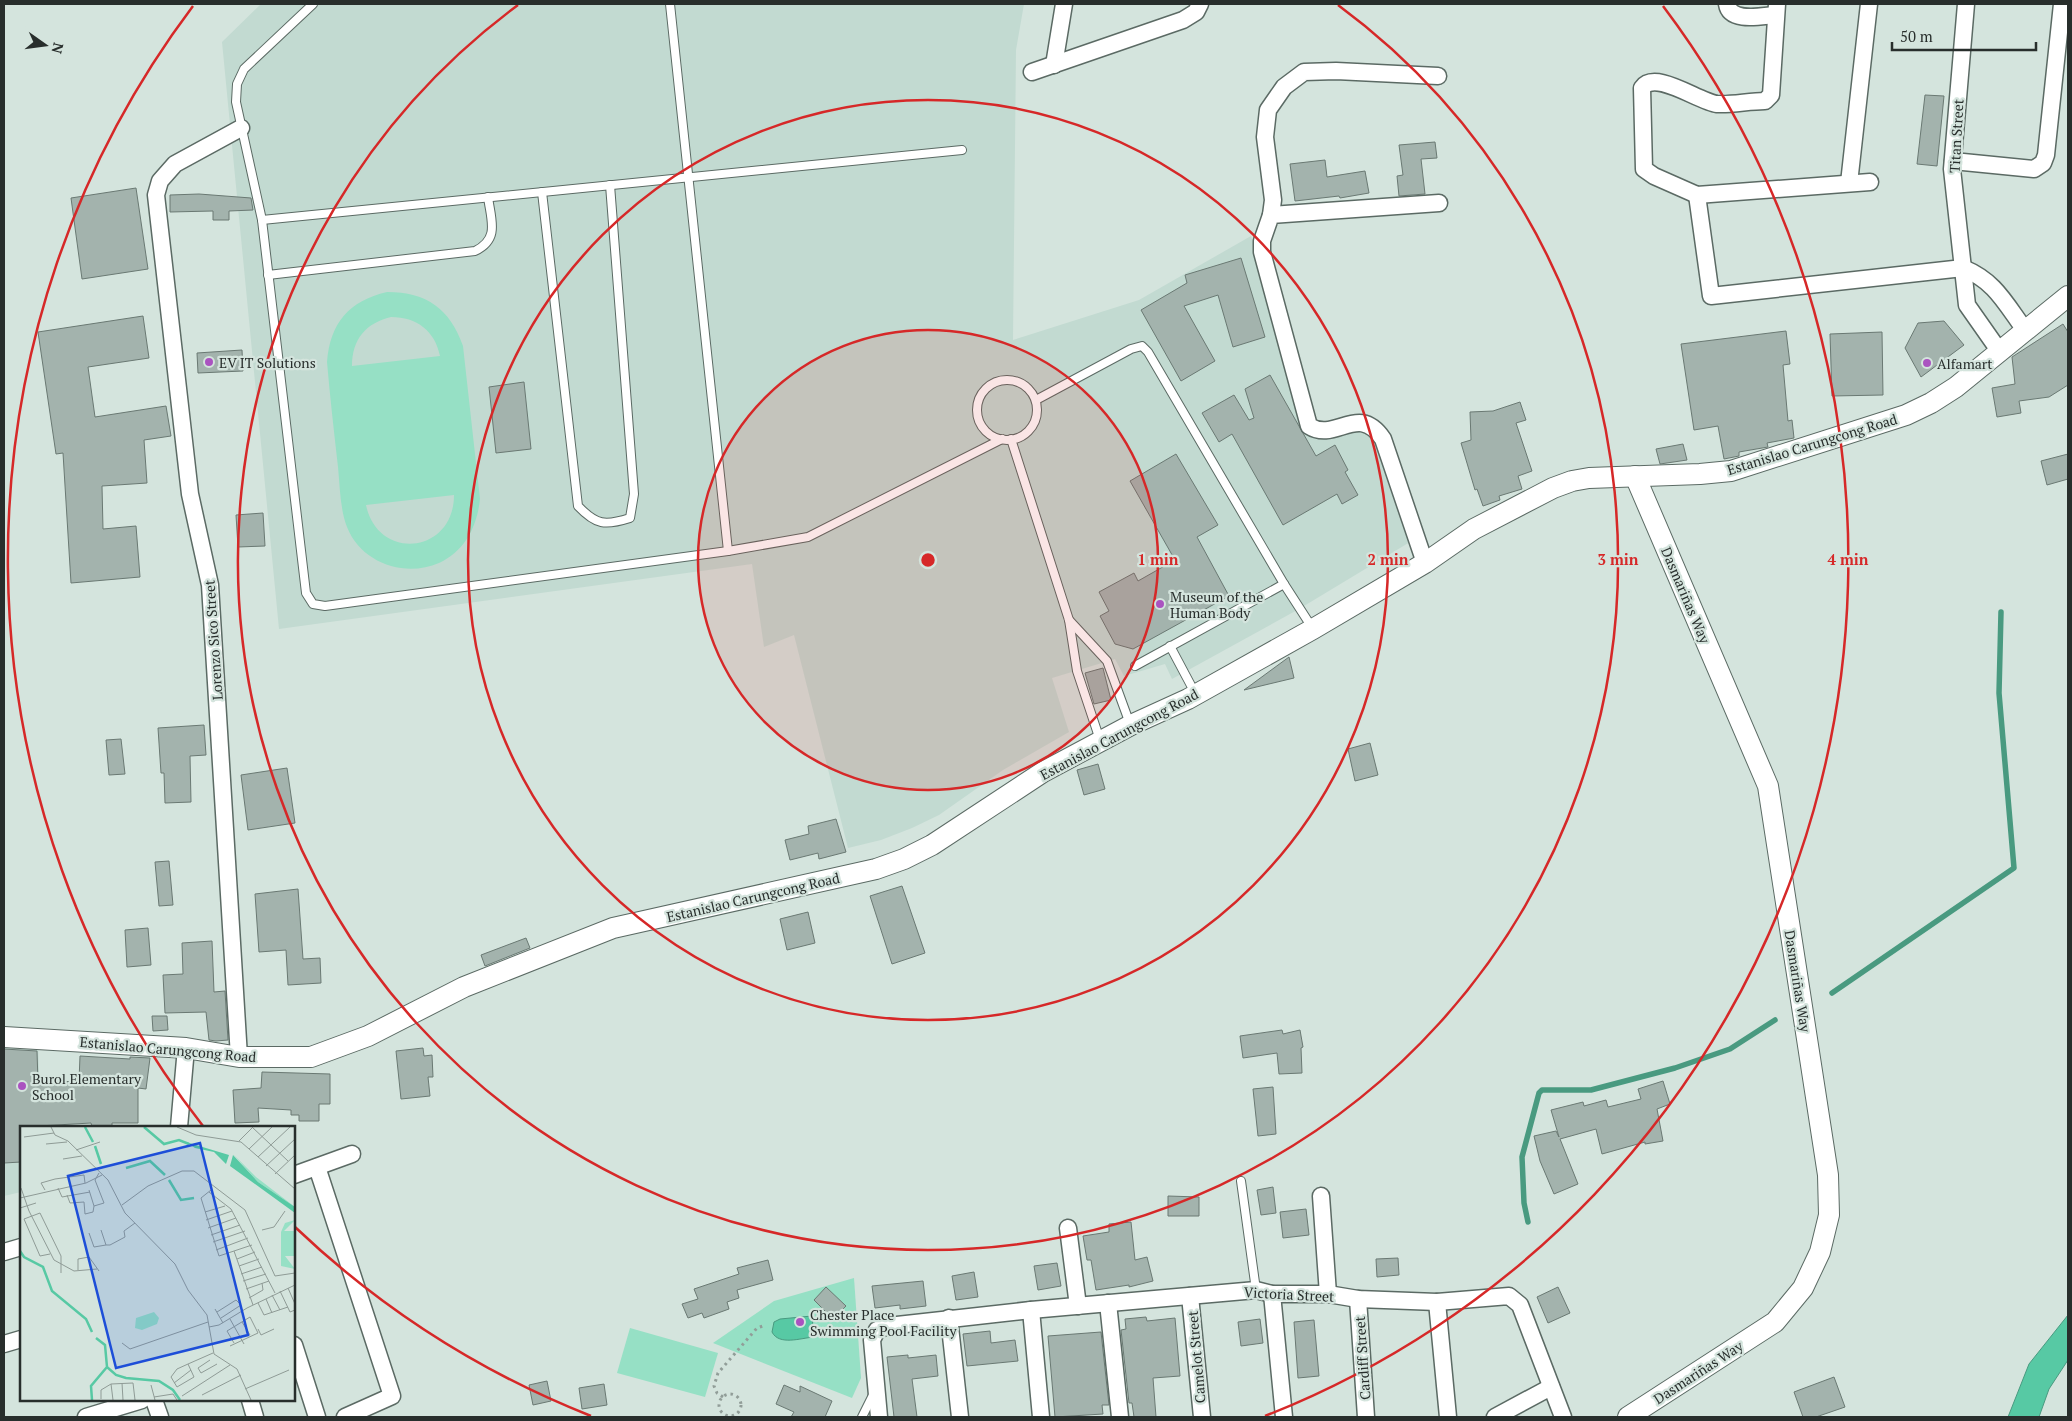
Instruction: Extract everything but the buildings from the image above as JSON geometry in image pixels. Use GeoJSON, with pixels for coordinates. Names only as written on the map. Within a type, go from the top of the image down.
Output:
{"type":"FeatureCollection","features":[{"type":"Feature","properties":{"kind":"street"},"geometry":{"type":"LineString","coordinates":[[1054,65],[1064,4]]}},
{"type":"Feature","properties":{"kind":"street"},"geometry":{"type":"LineString","coordinates":[[1032,72],[1183,20],[1196,12],[1200,4]]}},
{"type":"Feature","properties":{"kind":"street"},"geometry":{"type":"LineString","coordinates":[[1727,4],[1733,14],[1739,16],[1776,9],[1771,95],[1769,99],[1765,101],[1717,104],[1665,84],[1645,83],[1642,88],[1644,169],[1654,176],[1697,195],[1870,182]]}},
{"type":"Feature","properties":{"kind":"street"},"geometry":{"type":"LineString","coordinates":[[1850,183],[1869,4]]}},
{"type":"Feature","properties":{"kind":"street","name":"Titan Street"},"geometry":{"type":"LineString","coordinates":[[1966,4],[1952,169],[1967,305],[2000,352]]}},
{"type":"Feature","properties":{"kind":"street"},"geometry":{"type":"LineString","coordinates":[[1953,161],[2034,169],[2043,163],[2046,155],[2062,4]]}},
{"type":"Feature","properties":{"kind":"street"},"geometry":{"type":"LineString","coordinates":[[1425,563],[1383,438],[1376,428],[1359,421],[1324,430],[1309,426],[1262,252],[1262,241],[1271,215],[1273,200],[1265,137],[1268,110],[1284,87],[1304,72],[1336,70],[1438,76]]}},
{"type":"Feature","properties":{"kind":"street","name":"Lorenzo Sico Street"},"geometry":{"type":"LineString","coordinates":[[239,1057],[210,585],[190,494],[156,195],[160,181],[175,164],[241,128]]}},
{"type":"Feature","properties":{"kind":"street"},"geometry":{"type":"LineString","coordinates":[[1697,195],[1711,296],[1962,268],[1980,275],[1995,289],[2025,330]]}},
{"type":"Feature","properties":{"kind":"street"},"geometry":{"type":"LineString","coordinates":[[1271,215],[1438,203]]}},
{"type":"Feature","properties":{"kind":"street","name":"Estanislao Carungcong Road"},"geometry":{"type":"LineString","coordinates":[[4,1036],[186,1048],[239,1057],[311,1057],[368,1036],[464,988],[613,928],[885,866],[932,845],[1043,772],[1131,725],[1196,694],[1314,629],[1425,563],[1474,529],[1553,488],[1572,481],[1589,478],[1731,471],[1887,421],[1931,403],[1956,387],[2068,296]]}},
{"type":"Feature","properties":{"kind":"street","name":"Dasmariñas Way"},"geometry":{"type":"LineString","coordinates":[[1628,1417],[1775,1322],[1803,1288],[1820,1252],[1829,1215],[1828,1174],[1768,786],[1635,476]]}},
{"type":"Feature","properties":{"kind":"street"},"geometry":{"type":"LineString","coordinates":[[179,1126],[186,1048]]}},
{"type":"Feature","properties":{"kind":"street"},"geometry":{"type":"LineString","coordinates":[[295,1176],[352,1154]]}},
{"type":"Feature","properties":{"kind":"street"},"geometry":{"type":"LineString","coordinates":[[317,1167],[392,1396],[345,1417]]}},
{"type":"Feature","properties":{"kind":"street"},"geometry":{"type":"LineString","coordinates":[[1321,1196],[1328,1294]]}},
{"type":"Feature","properties":{"kind":"street"},"geometry":{"type":"LineString","coordinates":[[1068,1228],[1078,1306]]}},
{"type":"Feature","properties":{"kind":"street"},"geometry":{"type":"LineString","coordinates":[[4,1252],[20,1246]]}},
{"type":"Feature","properties":{"kind":"street","name":"Victoria Street"},"geometry":{"type":"LineString","coordinates":[[876,1388],[872,1340],[877,1330],[888,1326],[1030,1310],[1256,1290],[1272,1294],[1328,1294],[1358,1299],[1437,1302],[1509,1296],[1520,1306],[1563,1417]]}},
{"type":"Feature","properties":{"kind":"street"},"geometry":{"type":"LineString","coordinates":[[1272,1294],[1284,1417]]}},
{"type":"Feature","properties":{"kind":"street","name":"Camelot Street"},"geometry":{"type":"LineString","coordinates":[[1190,1296],[1202,1417]]}},
{"type":"Feature","properties":{"kind":"street","name":"Cardiff Street"},"geometry":{"type":"LineString","coordinates":[[1358,1299],[1366,1417]]}},
{"type":"Feature","properties":{"kind":"street"},"geometry":{"type":"LineString","coordinates":[[1437,1302],[1448,1417]]}},
{"type":"Feature","properties":{"kind":"street"},"geometry":{"type":"LineString","coordinates":[[1108,1303],[1120,1417]]}},
{"type":"Feature","properties":{"kind":"street"},"geometry":{"type":"LineString","coordinates":[[1030,1310],[1041,1417]]}},
{"type":"Feature","properties":{"kind":"street"},"geometry":{"type":"LineString","coordinates":[[950,1318],[960,1417]]}},
{"type":"Feature","properties":{"kind":"street"},"geometry":{"type":"LineString","coordinates":[[4,1344],[20,1339]]}},
{"type":"Feature","properties":{"kind":"street"},"geometry":{"type":"LineString","coordinates":[[295,1348],[317,1417]]}},
{"type":"Feature","properties":{"kind":"street"},"geometry":{"type":"LineString","coordinates":[[1494,1417],[1552,1387]]}},
{"type":"Feature","properties":{"kind":"street"},"geometry":{"type":"LineString","coordinates":[[876,1388],[879,1417]]}},
{"type":"Feature","properties":{"kind":"street"},"geometry":{"type":"LineString","coordinates":[[86,1417],[139,1401]]}},
{"type":"Feature","properties":{"kind":"street"},"geometry":{"type":"LineString","coordinates":[[154,1401],[160,1417]]}},
{"type":"Feature","properties":{"kind":"street"},"geometry":{"type":"LineString","coordinates":[[250,1401],[255,1417]]}},
{"type":"Feature","properties":{"kind":"lane"},"geometry":{"type":"LineString","coordinates":[[313,4],[244,69],[237,84],[236,102],[262,220],[306,593],[313,604],[325,606],[728,551],[808,537],[1002,439]]}},
{"type":"Feature","properties":{"kind":"lane"},"geometry":{"type":"LineString","coordinates":[[670,4],[728,551]]}},
{"type":"Feature","properties":{"kind":"lane"},"geometry":{"type":"LineString","coordinates":[[262,220],[962,150]]}},
{"type":"Feature","properties":{"kind":"lane"},"geometry":{"type":"LineString","coordinates":[[542,192],[578,506],[591,519],[612,524],[630,518],[634,494],[610,185]]}},
{"type":"Feature","properties":{"kind":"lane"},"geometry":{"type":"LineString","coordinates":[[268,275],[475,251],[483,247],[490,240],[492,232],[488,197]]}},
{"type":"Feature","properties":{"kind":"lane"},"geometry":{"type":"LineString","coordinates":[[1036,400],[1131,349],[1142,346],[1148,352],[1284,584],[1314,629]]}},
{"type":"Feature","properties":{"kind":"lane"},"geometry":{"type":"LineString","coordinates":[[1002,380],[1012,380],[1029,388],[1036,400],[1037,415],[1033,424],[1028,432],[1019,437],[1002,439],[986,431],[981,424],[978,415],[980,396],[986,389],[1002,380]]}},
{"type":"Feature","properties":{"kind":"lane"},"geometry":{"type":"LineString","coordinates":[[1011,439],[1069,620],[1076,670],[1100,742]]}},
{"type":"Feature","properties":{"kind":"lane"},"geometry":{"type":"LineString","coordinates":[[1135,666],[1284,584]]}},
{"type":"Feature","properties":{"kind":"lane"},"geometry":{"type":"LineString","coordinates":[[1069,620],[1108,661],[1131,725]]}},
{"type":"Feature","properties":{"kind":"lane"},"geometry":{"type":"LineString","coordinates":[[1170,646],[1196,694]]}},
{"type":"Feature","properties":{"kind":"lane"},"geometry":{"type":"LineString","coordinates":[[1241,1181],[1256,1290]]}},
{"type":"Feature","properties":{"kind":"lane"},"geometry":{"type":"LineString","coordinates":[[862,1417],[876,1388]]}},
{"type":"Feature","properties":{"kind":"path"},"geometry":{"type":"LineString","coordinates":[[723,1397],[717,1393],[714,1386],[718,1373],[757,1328],[766,1325]]}},
{"type":"Feature","properties":{"kind":"path"},"geometry":{"type":"LineString","coordinates":[[732,1395],[740,1400],[741,1405],[737,1415],[726,1416],[720,1409],[720,1400],[723,1397],[732,1395]]}},
{"type":"Feature","properties":{"kind":"shaded area"},"geometry":{"type":"Polygon","coordinates":[[[261,4],[1024,4],[1016,50],[1013,340],[1139,300],[1251,236],[1304,428],[1311,436],[1321,439],[1364,428],[1373,432],[1410,542],[1299,609],[1172,679],[1165,664],[1124,676],[1115,659],[1052,678],[1069,732],[1003,770],[939,815],[881,840],[848,848],[794,635],[764,647],[752,564],[279,629],[222,42],[261,4]]]}},
{"type":"Feature","properties":{"kind":"shaded area"},"geometry":{"type":"Polygon","coordinates":[[[387,292],[414,295],[425,299],[444,313],[458,333],[463,346],[480,499],[473,528],[463,545],[448,558],[426,567],[399,568],[373,558],[362,550],[354,539],[347,527],[343,513],[327,362],[329,348],[337,325],[344,316],[362,301],[387,292]],[[391,317],[374,323],[362,334],[355,348],[352,366],[440,356],[434,339],[423,327],[409,320],[391,317]],[[454,495],[366,505],[373,523],[385,536],[399,542],[414,544],[429,539],[442,529],[451,515],[454,495]]]}},
{"type":"Feature","properties":{"kind":"shaded area","name":"Burol Elementary School"},"geometry":{"type":"Polygon","coordinates":[[[4,1044],[38,1044],[41,1126],[20,1126],[20,1192],[4,1196],[4,1044]]]}},
{"type":"Feature","properties":{"kind":"shaded area","name":"Chester Place Swimming Pool Facility"},"geometry":{"type":"Polygon","coordinates":[[[854,1278],[861,1378],[852,1398],[713,1343],[774,1301],[854,1278]]]}},
{"type":"Feature","properties":{"kind":"shaded area"},"geometry":{"type":"Polygon","coordinates":[[[2068,1315],[2068,1360],[2049,1389],[2039,1417],[2008,1417],[2029,1364],[2068,1315]]]}},
{"type":"Feature","properties":{"kind":"shaded area"},"geometry":{"type":"Polygon","coordinates":[[[812,1316],[814,1337],[785,1340],[775,1336],[772,1332],[774,1322],[780,1319],[812,1316]]]}},
{"type":"Feature","properties":{"kind":"shaded area"},"geometry":{"type":"Polygon","coordinates":[[[630,1328],[718,1353],[705,1397],[617,1373],[630,1328]]]}},
{"type":"Feature","properties":{"kind":"waterway"},"geometry":{"type":"LineString","coordinates":[[1832,993],[2014,868],[1999,693],[2001,612]]}},
{"type":"Feature","properties":{"kind":"waterway"},"geometry":{"type":"LineString","coordinates":[[1528,1222],[1524,1203],[1522,1157],[1539,1093],[1542,1090],[1591,1090],[1675,1068],[1730,1049],[1775,1020]]}},
{"type":"Feature","properties":{"kind":"place","name":"EV IT Solutions"},"geometry":{"type":"Point","coordinates":[209,362]}},
{"type":"Feature","properties":{"kind":"place","name":"Alfamart"},"geometry":{"type":"Point","coordinates":[1927,363]}},
{"type":"Feature","properties":{"kind":"place","name":"Museum of the Human Body"},"geometry":{"type":"Point","coordinates":[1160,604]}},
{"type":"Feature","properties":{"kind":"place","name":"Burol Elementary School"},"geometry":{"type":"Point","coordinates":[22,1086]}},
{"type":"Feature","properties":{"kind":"place","name":"Chester Place Swimming Pool Facility"},"geometry":{"type":"Point","coordinates":[800,1322]}}]}
